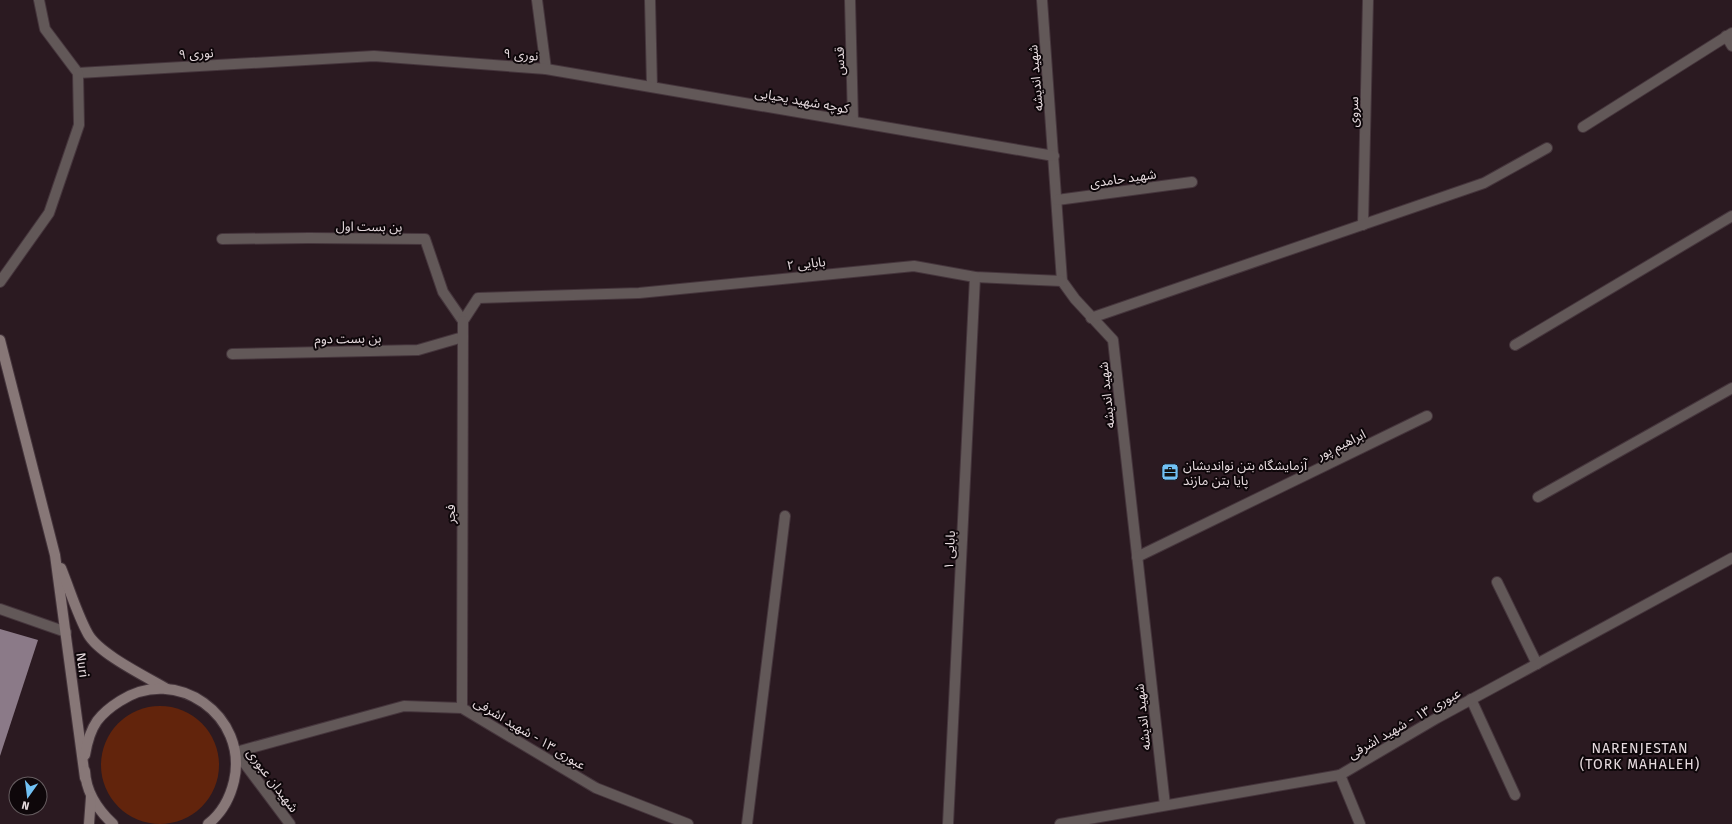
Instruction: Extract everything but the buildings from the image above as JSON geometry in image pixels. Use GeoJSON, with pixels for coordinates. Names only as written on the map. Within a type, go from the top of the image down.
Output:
{"type":"FeatureCollection","features":[{"type":"Feature","properties":{"kind":"main road","name":"Nuri"},"geometry":{"type":"LineString","coordinates":[[0,340],[55,555],[85,778]]}},
{"type":"Feature","properties":{"kind":"main road","name":"Nuri"},"geometry":{"type":"LineString","coordinates":[[55,555],[89,635],[101,647],[120,661],[167,689]]}},
{"type":"Feature","properties":{"kind":"main road"},"geometry":{"type":"LineString","coordinates":[[113,824],[102,813],[91,797],[85,778],[84,758],[88,738],[98,721],[111,706],[128,695],[147,690],[167,689],[187,693],[204,702],[219,716],[230,732],[236,752],[236,772],[232,791],[223,809],[208,824]]}},
{"type":"Feature","properties":{"kind":"main road"},"geometry":{"type":"LineString","coordinates":[[89,824],[91,797]]}},
{"type":"Feature","properties":{"kind":"street"},"geometry":{"type":"LineString","coordinates":[[0,282],[49,213],[79,126],[78,73],[45,28],[39,0]]}},
{"type":"Feature","properties":{"kind":"street"},"geometry":{"type":"LineString","coordinates":[[537,0],[546,69]]}},
{"type":"Feature","properties":{"kind":"street"},"geometry":{"type":"LineString","coordinates":[[650,0],[652,87]]}},
{"type":"Feature","properties":{"kind":"street","name":"قدس"},"geometry":{"type":"LineString","coordinates":[[850,0],[853,121]]}},
{"type":"Feature","properties":{"kind":"street","name":"شهید اندیشه"},"geometry":{"type":"LineString","coordinates":[[1042,0],[1062,281],[1092,318],[1113,340],[1165,805]]}},
{"type":"Feature","properties":{"kind":"street","name":"سروی"},"geometry":{"type":"LineString","coordinates":[[1363,225],[1368,0]]}},
{"type":"Feature","properties":{"kind":"street"},"geometry":{"type":"LineString","coordinates":[[1583,127],[1729,34],[1732,46]]}},
{"type":"Feature","properties":{"kind":"street","name":"نوری ۹"},"geometry":{"type":"LineString","coordinates":[[78,73],[374,56],[546,69]]}},
{"type":"Feature","properties":{"kind":"street","name":"کوچه شهید یحیایی"},"geometry":{"type":"LineString","coordinates":[[546,69],[1054,156]]}},
{"type":"Feature","properties":{"kind":"street"},"geometry":{"type":"LineString","coordinates":[[1092,318],[1484,183],[1547,148]]}},
{"type":"Feature","properties":{"kind":"street","name":"شهید حامدی"},"geometry":{"type":"LineString","coordinates":[[1057,200],[1192,182]]}},
{"type":"Feature","properties":{"kind":"street"},"geometry":{"type":"LineString","coordinates":[[1515,345],[1732,216]]}},
{"type":"Feature","properties":{"kind":"street","name":"بن بست اول"},"geometry":{"type":"LineString","coordinates":[[222,239],[425,239],[443,292],[463,320]]}},
{"type":"Feature","properties":{"kind":"street","name":"بابایی ۲"},"geometry":{"type":"LineString","coordinates":[[463,320],[478,298],[639,293],[914,266],[975,277],[1062,281]]}},
{"type":"Feature","properties":{"kind":"street","name":"بابایی ۱"},"geometry":{"type":"LineString","coordinates":[[948,824],[975,277]]}},
{"type":"Feature","properties":{"kind":"street","name":"فجر"},"geometry":{"type":"LineString","coordinates":[[462,708],[463,320]]}},
{"type":"Feature","properties":{"kind":"street","name":"بن بست دوم"},"geometry":{"type":"LineString","coordinates":[[232,354],[418,350],[463,337]]}},
{"type":"Feature","properties":{"kind":"street"},"geometry":{"type":"LineString","coordinates":[[1538,497],[1732,388]]}},
{"type":"Feature","properties":{"kind":"street","name":"ابراهیم پور"},"geometry":{"type":"LineString","coordinates":[[1137,557],[1427,416]]}},
{"type":"Feature","properties":{"kind":"street"},"geometry":{"type":"LineString","coordinates":[[747,824],[785,516]]}},
{"type":"Feature","properties":{"kind":"street","name":"عبوری ۱۳ - شهید اشرفی"},"geometry":{"type":"LineString","coordinates":[[1060,824],[1340,775],[1471,699],[1732,558]]}},
{"type":"Feature","properties":{"kind":"street"},"geometry":{"type":"LineString","coordinates":[[1497,582],[1536,664]]}},
{"type":"Feature","properties":{"kind":"street"},"geometry":{"type":"LineString","coordinates":[[0,609],[66,632]]}},
{"type":"Feature","properties":{"kind":"street"},"geometry":{"type":"LineString","coordinates":[[1471,699],[1515,795]]}},
{"type":"Feature","properties":{"kind":"street","name":"عبوری ۱۳ - شهید اشرفی"},"geometry":{"type":"LineString","coordinates":[[236,752],[404,706],[462,708],[596,788],[688,824]]}},
{"type":"Feature","properties":{"kind":"street","name":"شهیدان عبوری"},"geometry":{"type":"LineString","coordinates":[[236,752],[290,824]]}},
{"type":"Feature","properties":{"kind":"street"},"geometry":{"type":"LineString","coordinates":[[1340,775],[1360,824]]}},
{"type":"Feature","properties":{"kind":"shaded area"},"geometry":{"type":"Polygon","coordinates":[[[160,706],[183,710],[202,723],[215,742],[219,765],[215,788],[202,807],[183,820],[160,824],[137,820],[118,807],[105,788],[101,765],[105,742],[118,723],[137,710],[160,706]]]}},
{"type":"Feature","properties":{"kind":"place","name":"آزمایشگاه بتن نواندیشان پایا بتن مازند"},"geometry":{"type":"Point","coordinates":[1170,472]}},
{"type":"Feature","properties":{"kind":"district","name":"NARENJESTAN (TORK MAHALEH)"},"geometry":{"type":"Point","coordinates":[1640,756]}}]}
